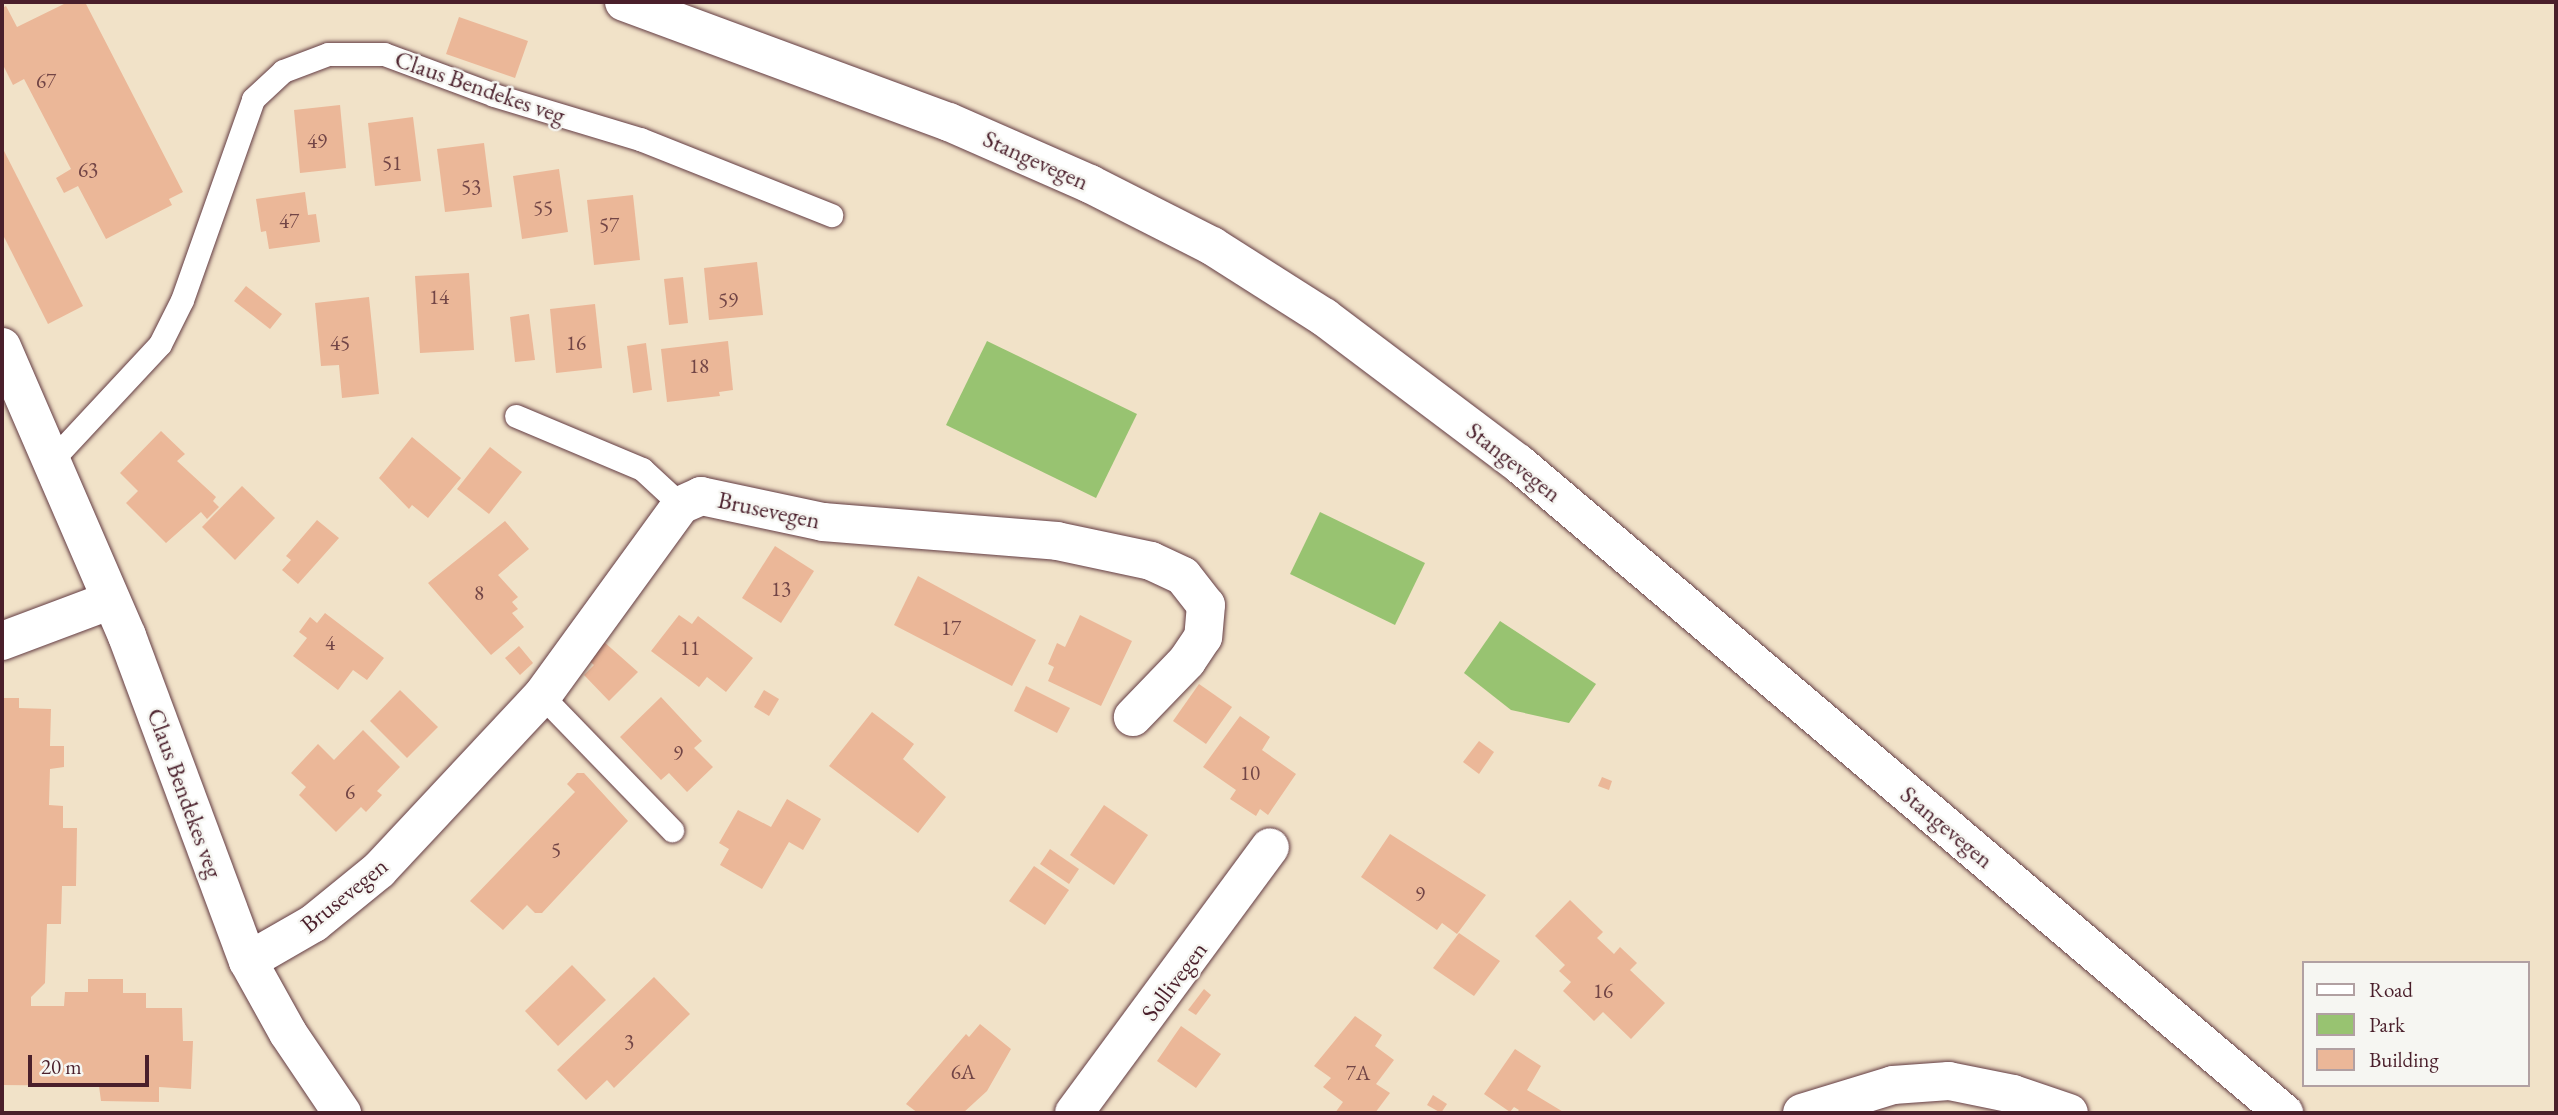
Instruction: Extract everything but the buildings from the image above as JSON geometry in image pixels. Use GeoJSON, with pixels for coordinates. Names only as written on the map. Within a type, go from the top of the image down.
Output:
{"type":"FeatureCollection","features":[{"type":"Feature","properties":{"kind":"street","name":"Stangevegen"},"geometry":{"type":"LineString","coordinates":[[624,2],[949,122],[1090,184],[1212,246],[1324,317],[1518,463],[2284,1113]]}},
{"type":"Feature","properties":{"kind":"street","name":"Claus Bendekes veg"},"geometry":{"type":"LineString","coordinates":[[2,347],[111,600],[248,961],[288,1033],[342,1113]]}},
{"type":"Feature","properties":{"kind":"street","name":"Brusevegen"},"geometry":{"type":"LineString","coordinates":[[248,961],[314,923],[379,870],[542,696],[681,505],[701,496],[725,498],[823,522],[1057,541],[1151,561],[1182,576],[1206,605],[1203,637],[1187,662],[1133,717]]}},
{"type":"Feature","properties":{"kind":"street"},"geometry":{"type":"LineString","coordinates":[[2,640],[111,600]]}},
{"type":"Feature","properties":{"kind":"street","name":"Sollivegen"},"geometry":{"type":"LineString","coordinates":[[1074,1113],[1270,847]]}},
{"type":"Feature","properties":{"kind":"street"},"geometry":{"type":"LineString","coordinates":[[1802,1113],[1893,1086],[1949,1080],[2013,1094],[2069,1113]]}},
{"type":"Feature","properties":{"kind":"lane","name":"Claus Bendekes veg"},"geometry":{"type":"LineString","coordinates":[[52,460],[160,344],[182,300],[253,99],[283,71],[328,54],[384,54],[494,95],[640,139],[831,215]]}},
{"type":"Feature","properties":{"kind":"lane"},"geometry":{"type":"LineString","coordinates":[[516,416],[642,469],[681,505]]}},
{"type":"Feature","properties":{"kind":"lane"},"geometry":{"type":"LineString","coordinates":[[542,696],[672,830]]}},
{"type":"Feature","properties":{"kind":"green space"},"geometry":{"type":"Polygon","coordinates":[[[987,341],[1137,414],[1096,498],[946,425],[987,341]]]}},
{"type":"Feature","properties":{"kind":"green space"},"geometry":{"type":"Polygon","coordinates":[[[1320,512],[1425,563],[1395,625],[1290,574],[1320,512]]]}},
{"type":"Feature","properties":{"kind":"green space"},"geometry":{"type":"Polygon","coordinates":[[[1500,621],[1596,684],[1569,723],[1511,710],[1464,673],[1500,621]]]}}]}
